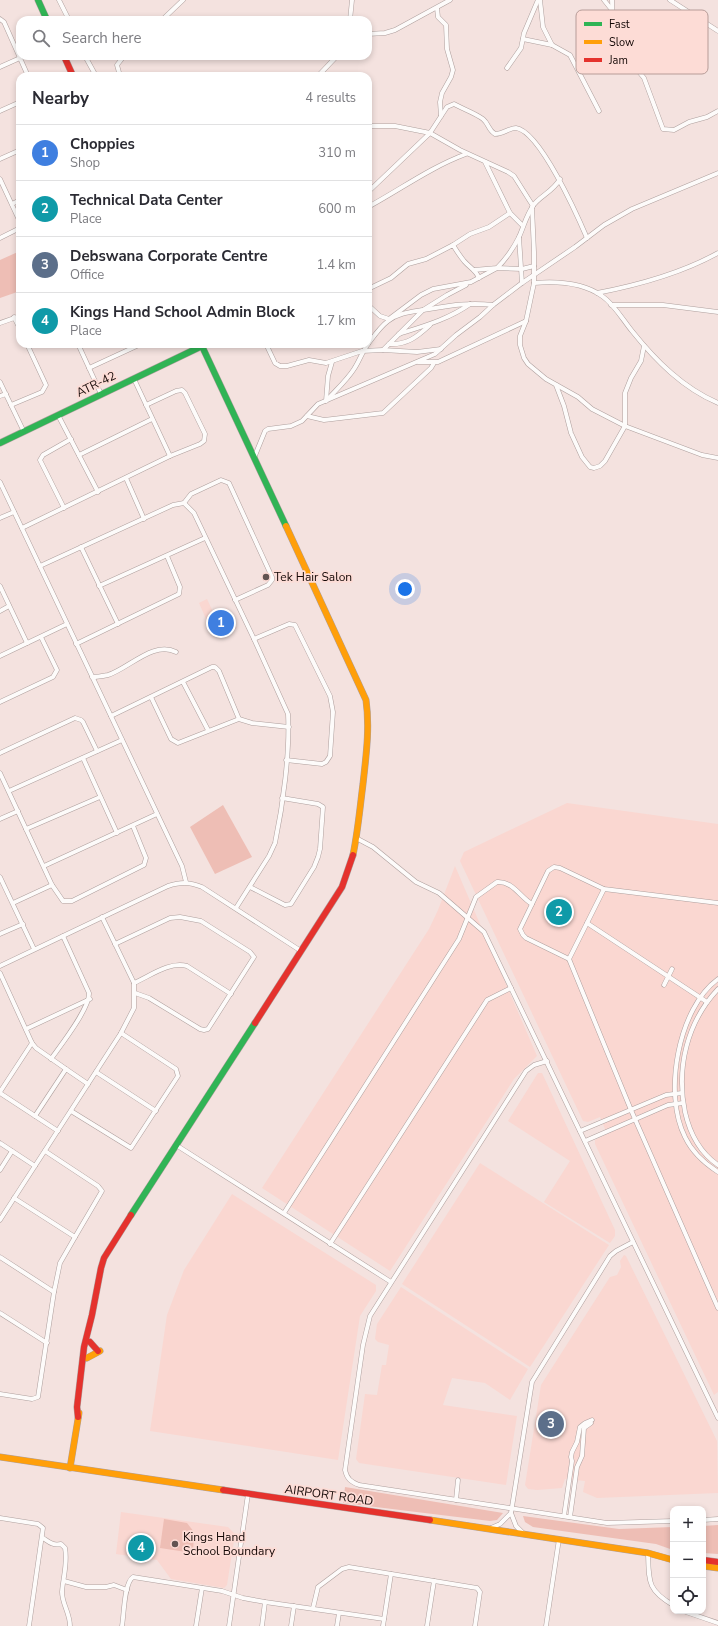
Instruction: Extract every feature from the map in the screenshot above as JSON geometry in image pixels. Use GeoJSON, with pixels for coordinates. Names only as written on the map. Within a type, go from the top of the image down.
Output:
{"type":"FeatureCollection","features":[{"type":"Feature","properties":{"kind":"main road"},"geometry":{"type":"LineString","coordinates":[[38,0],[45,16]]}},
{"type":"Feature","properties":{"kind":"main road"},"geometry":{"type":"LineString","coordinates":[[66,60],[72,72]]}},
{"type":"Feature","properties":{"kind":"main road","name":"ATR-42"},"geometry":{"type":"LineString","coordinates":[[0,443],[195,348]]}},
{"type":"Feature","properties":{"kind":"main road"},"geometry":{"type":"LineString","coordinates":[[78,1417],[77,1408],[85,1349],[100,1268],[104,1258],[342,887],[351,867],[368,737],[369,712],[366,700],[202,348]]}},
{"type":"Feature","properties":{"kind":"main road"},"geometry":{"type":"LineString","coordinates":[[70,1468],[90,1342],[93,1321],[92,1315]]}},
{"type":"Feature","properties":{"kind":"main road"},"geometry":{"type":"LineString","coordinates":[[87,1358],[99,1351],[94,1348],[90,1342]]}},
{"type":"Feature","properties":{"kind":"main road","name":"AIRPORT ROAD"},"geometry":{"type":"LineString","coordinates":[[0,1457],[490,1528],[524,1535],[559,1539],[670,1558]]}},
{"type":"Feature","properties":{"kind":"main road"},"geometry":{"type":"LineString","coordinates":[[706,1560],[718,1562]]}},
{"type":"Feature","properties":{"kind":"main road"},"geometry":{"type":"LineString","coordinates":[[706,1566],[718,1568]]}},
{"type":"Feature","properties":{"kind":"street"},"geometry":{"type":"LineString","coordinates":[[59,0],[67,16]]}},
{"type":"Feature","properties":{"kind":"street"},"geometry":{"type":"LineString","coordinates":[[166,16],[183,0]]}},
{"type":"Feature","properties":{"kind":"street"},"geometry":{"type":"LineString","coordinates":[[350,16],[352,0]]}},
{"type":"Feature","properties":{"kind":"street"},"geometry":{"type":"LineString","coordinates":[[372,34],[385,33],[395,30],[450,0]]}},
{"type":"Feature","properties":{"kind":"street"},"geometry":{"type":"LineString","coordinates":[[507,68],[520,48],[539,0]]}},
{"type":"Feature","properties":{"kind":"street"},"geometry":{"type":"LineString","coordinates":[[539,0],[543,27],[552,45]]}},
{"type":"Feature","properties":{"kind":"street"},"geometry":{"type":"LineString","coordinates":[[604,0],[611,10]]}},
{"type":"Feature","properties":{"kind":"street"},"geometry":{"type":"LineString","coordinates":[[670,0],[685,10]]}},
{"type":"Feature","properties":{"kind":"street"},"geometry":{"type":"LineString","coordinates":[[437,8],[438,17],[446,25],[447,49],[453,70],[451,77],[442,93],[440,102],[441,116]]}},
{"type":"Feature","properties":{"kind":"street"},"geometry":{"type":"LineString","coordinates":[[0,19],[4,22],[16,49]]}},
{"type":"Feature","properties":{"kind":"street"},"geometry":{"type":"LineString","coordinates":[[708,25],[718,31]]}},
{"type":"Feature","properties":{"kind":"street"},"geometry":{"type":"LineString","coordinates":[[523,39],[552,45],[570,55],[576,70]]}},
{"type":"Feature","properties":{"kind":"street"},"geometry":{"type":"LineString","coordinates":[[0,67],[16,60]]}},
{"type":"Feature","properties":{"kind":"street"},"geometry":{"type":"LineString","coordinates":[[21,60],[26,72]]}},
{"type":"Feature","properties":{"kind":"street"},"geometry":{"type":"LineString","coordinates":[[87,60],[94,72]]}},
{"type":"Feature","properties":{"kind":"street"},"geometry":{"type":"LineString","coordinates":[[119,72],[117,65],[121,60]]}},
{"type":"Feature","properties":{"kind":"street"},"geometry":{"type":"LineString","coordinates":[[322,72],[333,60]]}},
{"type":"Feature","properties":{"kind":"street"},"geometry":{"type":"LineString","coordinates":[[578,74],[599,111]]}},
{"type":"Feature","properties":{"kind":"street"},"geometry":{"type":"LineString","coordinates":[[641,74],[644,78],[663,129],[674,130],[689,122],[707,117],[718,111]]}},
{"type":"Feature","properties":{"kind":"street"},"geometry":{"type":"LineString","coordinates":[[0,111],[16,104]]}},
{"type":"Feature","properties":{"kind":"street"},"geometry":{"type":"LineString","coordinates":[[372,188],[430,133],[447,107],[454,104],[482,118],[490,130],[495,134],[510,129],[521,130],[531,138],[560,180],[587,238]]}},
{"type":"Feature","properties":{"kind":"street"},"geometry":{"type":"LineString","coordinates":[[372,126],[395,126],[430,133],[466,154],[502,168],[514,176],[533,206],[534,283],[526,321],[520,336],[520,345],[524,358],[540,375],[578,397],[592,408],[625,426],[702,455],[718,458]]}},
{"type":"Feature","properties":{"kind":"street"},"geometry":{"type":"LineString","coordinates":[[0,159],[16,152]]}},
{"type":"Feature","properties":{"kind":"street"},"geometry":{"type":"LineString","coordinates":[[372,205],[394,193],[426,172],[466,154]]}},
{"type":"Feature","properties":{"kind":"street"},"geometry":{"type":"LineString","coordinates":[[485,162],[510,213],[522,225]]}},
{"type":"Feature","properties":{"kind":"street"},"geometry":{"type":"LineString","coordinates":[[254,458],[265,431],[268,429],[291,426],[302,421],[318,404],[326,402],[435,354],[493,305],[587,238],[604,224],[632,209],[718,173]]}},
{"type":"Feature","properties":{"kind":"street"},"geometry":{"type":"LineString","coordinates":[[0,178],[16,213]]}},
{"type":"Feature","properties":{"kind":"street"},"geometry":{"type":"LineString","coordinates":[[383,350],[423,310],[447,294],[497,268],[510,253],[519,236],[526,215],[533,206],[556,187],[560,180]]}},
{"type":"Feature","properties":{"kind":"street"},"geometry":{"type":"LineString","coordinates":[[0,192],[5,190]]}},
{"type":"Feature","properties":{"kind":"street"},"geometry":{"type":"LineString","coordinates":[[12,204],[16,202]]}},
{"type":"Feature","properties":{"kind":"street"},"geometry":{"type":"LineString","coordinates":[[372,287],[391,278],[408,264],[426,258],[453,245],[470,234],[489,227],[510,213]]}},
{"type":"Feature","properties":{"kind":"street"},"geometry":{"type":"LineString","coordinates":[[0,238],[16,230]]}},
{"type":"Feature","properties":{"kind":"street"},"geometry":{"type":"LineString","coordinates":[[519,236],[522,283]]}},
{"type":"Feature","properties":{"kind":"street"},"geometry":{"type":"LineString","coordinates":[[453,245],[463,260],[474,270],[479,278]]}},
{"type":"Feature","properties":{"kind":"street"},"geometry":{"type":"LineString","coordinates":[[597,293],[646,282],[690,267],[718,253]]}},
{"type":"Feature","properties":{"kind":"street"},"geometry":{"type":"LineString","coordinates":[[474,270],[497,268],[522,269],[534,266]]}},
{"type":"Feature","properties":{"kind":"street"},"geometry":{"type":"LineString","coordinates":[[372,338],[381,326],[421,295],[446,286],[471,282]]}},
{"type":"Feature","properties":{"kind":"street"},"geometry":{"type":"LineString","coordinates":[[534,283],[563,283],[578,286],[603,296],[644,346],[679,380],[698,394],[718,403]]}},
{"type":"Feature","properties":{"kind":"street"},"geometry":{"type":"LineString","coordinates":[[372,309],[380,316],[390,320],[405,313],[452,304],[471,303],[493,305]]}},
{"type":"Feature","properties":{"kind":"street"},"geometry":{"type":"LineString","coordinates":[[397,335],[432,324],[471,303]]}},
{"type":"Feature","properties":{"kind":"street"},"geometry":{"type":"LineString","coordinates":[[610,305],[663,305],[718,312]]}},
{"type":"Feature","properties":{"kind":"street"},"geometry":{"type":"LineString","coordinates":[[0,323],[14,317],[16,321]]}},
{"type":"Feature","properties":{"kind":"street"},"geometry":{"type":"LineString","coordinates":[[416,362],[434,363],[441,361],[526,321]]}},
{"type":"Feature","properties":{"kind":"street"},"geometry":{"type":"LineString","coordinates":[[389,344],[404,344],[418,336],[432,324]]}},
{"type":"Feature","properties":{"kind":"street"},"geometry":{"type":"LineString","coordinates":[[554,384],[557,386],[561,395],[571,433],[582,457],[590,467],[594,468],[603,464],[625,426],[625,393],[631,378],[641,361],[644,346]]}},
{"type":"Feature","properties":{"kind":"street"},"geometry":{"type":"LineString","coordinates":[[11,405],[42,392],[46,385],[29,348]]}},
{"type":"Feature","properties":{"kind":"street"},"geometry":{"type":"LineString","coordinates":[[80,348],[102,394]]}},
{"type":"Feature","properties":{"kind":"street"},"geometry":{"type":"LineString","coordinates":[[89,368],[132,348]]}},
{"type":"Feature","properties":{"kind":"street"},"geometry":{"type":"LineString","coordinates":[[268,348],[275,363],[280,366],[294,365],[309,360],[326,363],[332,362],[362,351],[383,350],[417,352],[441,349]]}},
{"type":"Feature","properties":{"kind":"street"},"geometry":{"type":"LineString","coordinates":[[326,402],[353,370],[365,348]]}},
{"type":"Feature","properties":{"kind":"street"},"geometry":{"type":"LineString","coordinates":[[326,402],[328,376],[332,362]]}},
{"type":"Feature","properties":{"kind":"street"},"geometry":{"type":"LineString","coordinates":[[307,416],[324,420],[383,413],[431,368],[434,363]]}},
{"type":"Feature","properties":{"kind":"street"},"geometry":{"type":"LineString","coordinates":[[134,378],[170,456]]}},
{"type":"Feature","properties":{"kind":"street"},"geometry":{"type":"LineString","coordinates":[[0,382],[24,432]]}},
{"type":"Feature","properties":{"kind":"street"},"geometry":{"type":"LineString","coordinates":[[22,528],[204,441],[205,434],[185,393],[182,390],[176,390],[146,405]]}},
{"type":"Feature","properties":{"kind":"street"},"geometry":{"type":"LineString","coordinates":[[0,396],[6,394]]}},
{"type":"Feature","properties":{"kind":"street"},"geometry":{"type":"LineString","coordinates":[[58,415],[98,492]]}},
{"type":"Feature","properties":{"kind":"street"},"geometry":{"type":"LineString","coordinates":[[79,455],[152,419]]}},
{"type":"Feature","properties":{"kind":"street"},"geometry":{"type":"LineString","coordinates":[[64,508],[40,460],[43,455],[70,439]]}},
{"type":"Feature","properties":{"kind":"street"},"geometry":{"type":"LineString","coordinates":[[126,478],[144,518]]}},
{"type":"Feature","properties":{"kind":"street"},"geometry":{"type":"LineString","coordinates":[[40,566],[173,505],[184,503],[191,494],[222,480],[229,483],[272,577],[272,580],[268,585],[235,600]]}},
{"type":"Feature","properties":{"kind":"street"},"geometry":{"type":"LineString","coordinates":[[0,482],[182,866],[186,882]]}},
{"type":"Feature","properties":{"kind":"street"},"geometry":{"type":"LineString","coordinates":[[184,503],[194,513],[286,708],[288,727],[286,760],[282,798],[273,849],[236,908]]}},
{"type":"Feature","properties":{"kind":"street"},"geometry":{"type":"LineString","coordinates":[[0,518],[14,512]]}},
{"type":"Feature","properties":{"kind":"street"},"geometry":{"type":"LineString","coordinates":[[99,586],[205,538]]}},
{"type":"Feature","properties":{"kind":"street"},"geometry":{"type":"LineString","coordinates":[[81,547],[118,624]]}},
{"type":"Feature","properties":{"kind":"street"},"geometry":{"type":"LineString","coordinates":[[76,644],[179,594],[180,587],[167,556]]}},
{"type":"Feature","properties":{"kind":"street"},"geometry":{"type":"LineString","coordinates":[[0,586],[27,643]]}},
{"type":"Feature","properties":{"kind":"street"},"geometry":{"type":"LineString","coordinates":[[0,611],[9,606]]}},
{"type":"Feature","properties":{"kind":"street"},"geometry":{"type":"LineString","coordinates":[[0,656],[67,624]]}},
{"type":"Feature","properties":{"kind":"street"},"geometry":{"type":"LineString","coordinates":[[254,639],[289,624],[295,625],[330,696],[333,712],[330,756],[328,760],[322,764],[286,760]]}},
{"type":"Feature","properties":{"kind":"street"},"geometry":{"type":"LineString","coordinates":[[0,702],[54,677],[56,674],[57,670],[41,637]]}},
{"type":"Feature","properties":{"kind":"street"},"geometry":{"type":"LineString","coordinates":[[92,677],[108,675],[156,650],[170,649],[176,652]]}},
{"type":"Feature","properties":{"kind":"street"},"geometry":{"type":"LineString","coordinates":[[111,716],[183,682],[208,668],[215,667],[219,671],[239,719]]}},
{"type":"Feature","properties":{"kind":"street"},"geometry":{"type":"LineString","coordinates":[[183,682],[208,730]]}},
{"type":"Feature","properties":{"kind":"street"},"geometry":{"type":"LineString","coordinates":[[151,697],[173,741],[180,743],[208,730],[239,719],[252,723],[288,727]]}},
{"type":"Feature","properties":{"kind":"street"},"geometry":{"type":"LineString","coordinates":[[0,753],[75,718],[83,722],[97,751]]}},
{"type":"Feature","properties":{"kind":"street"},"geometry":{"type":"LineString","coordinates":[[9,791],[122,740]]}},
{"type":"Feature","properties":{"kind":"street"},"geometry":{"type":"LineString","coordinates":[[83,758],[116,833]]}},
{"type":"Feature","properties":{"kind":"street"},"geometry":{"type":"LineString","coordinates":[[0,773],[52,885],[60,899],[67,902],[144,865],[146,858],[133,826]]}},
{"type":"Feature","properties":{"kind":"street"},"geometry":{"type":"LineString","coordinates":[[26,829],[100,797]]}},
{"type":"Feature","properties":{"kind":"street"},"geometry":{"type":"LineString","coordinates":[[250,887],[285,905],[291,904],[314,867],[318,857],[323,807],[318,804],[282,798]]}},
{"type":"Feature","properties":{"kind":"street"},"geometry":{"type":"LineString","coordinates":[[0,819],[18,811]]}},
{"type":"Feature","properties":{"kind":"street"},"geometry":{"type":"LineString","coordinates":[[44,866],[157,814]]}},
{"type":"Feature","properties":{"kind":"street"},"geometry":{"type":"LineString","coordinates":[[356,838],[373,847],[416,882],[439,893],[484,932],[718,1418]]}},
{"type":"Feature","properties":{"kind":"street"},"geometry":{"type":"LineString","coordinates":[[718,903],[604,889],[560,868],[554,867],[548,871],[520,929],[522,936],[569,958],[630,1110],[718,1308]]}},
{"type":"Feature","properties":{"kind":"street"},"geometry":{"type":"LineString","coordinates":[[0,877],[2,888],[13,904],[34,949]]}},
{"type":"Feature","properties":{"kind":"street"},"geometry":{"type":"LineString","coordinates":[[0,966],[168,886],[186,882],[202,887],[301,951]]}},
{"type":"Feature","properties":{"kind":"street"},"geometry":{"type":"LineString","coordinates":[[284,1213],[459,939],[469,918],[476,897],[498,882],[504,882],[515,888],[524,900],[532,904]]}},
{"type":"Feature","properties":{"kind":"street"},"geometry":{"type":"LineString","coordinates":[[13,904],[52,885]]}},
{"type":"Feature","properties":{"kind":"street"},"geometry":{"type":"LineString","coordinates":[[569,958],[604,889]]}},
{"type":"Feature","properties":{"kind":"street"},"geometry":{"type":"LineString","coordinates":[[0,1219],[121,1033],[134,1008],[134,983],[102,917]]}},
{"type":"Feature","properties":{"kind":"street"},"geometry":{"type":"LineString","coordinates":[[115,944],[170,918],[191,918],[201,920],[250,952],[254,957],[208,1029],[200,1030],[149,998],[135,993]]}},
{"type":"Feature","properties":{"kind":"street"},"geometry":{"type":"LineString","coordinates":[[587,923],[707,1002]]}},
{"type":"Feature","properties":{"kind":"street"},"geometry":{"type":"LineString","coordinates":[[0,934],[22,924]]}},
{"type":"Feature","properties":{"kind":"street"},"geometry":{"type":"LineString","coordinates":[[51,1060],[90,999],[89,993],[64,936]]}},
{"type":"Feature","properties":{"kind":"street"},"geometry":{"type":"LineString","coordinates":[[134,983],[173,965],[180,964],[187,966],[231,994]]}},
{"type":"Feature","properties":{"kind":"street"},"geometry":{"type":"LineString","coordinates":[[664,985],[672,969]]}},
{"type":"Feature","properties":{"kind":"street"},"geometry":{"type":"LineString","coordinates":[[0,972],[32,1043],[51,1060],[88,1084]]}},
{"type":"Feature","properties":{"kind":"street"},"geometry":{"type":"LineString","coordinates":[[718,979],[700,998],[685,1027],[679,1045],[675,1069],[675,1094],[680,1124],[688,1143],[700,1158],[718,1172]]}},
{"type":"Feature","properties":{"kind":"street"},"geometry":{"type":"LineString","coordinates":[[330,1244],[487,1000],[511,988]]}},
{"type":"Feature","properties":{"kind":"street"},"geometry":{"type":"LineString","coordinates":[[718,989],[707,1002],[691,1033],[682,1064],[682,1093],[688,1125],[696,1144],[718,1165]]}},
{"type":"Feature","properties":{"kind":"street"},"geometry":{"type":"LineString","coordinates":[[26,1029],[90,999]]}},
{"type":"Feature","properties":{"kind":"street"},"geometry":{"type":"LineString","coordinates":[[71,1111],[131,1148],[156,1111],[178,1076],[178,1072],[176,1069],[121,1033]]}},
{"type":"Feature","properties":{"kind":"street"},"geometry":{"type":"LineString","coordinates":[[32,1043],[0,1092],[58,1131]]}},
{"type":"Feature","properties":{"kind":"street"},"geometry":{"type":"LineString","coordinates":[[547,1061],[534,1065],[526,1071],[391,1282],[368,1321],[345,1470],[346,1476],[359,1485],[456,1500],[511,1511],[617,1523],[670,1521]]}},
{"type":"Feature","properties":{"kind":"street"},"geometry":{"type":"LineString","coordinates":[[36,1116],[66,1069]]}},
{"type":"Feature","properties":{"kind":"street"},"geometry":{"type":"LineString","coordinates":[[96,1072],[156,1111]]}},
{"type":"Feature","properties":{"kind":"street"},"geometry":{"type":"LineString","coordinates":[[580,1131],[666,1095],[682,1093]]}},
{"type":"Feature","properties":{"kind":"street"},"geometry":{"type":"LineString","coordinates":[[585,1141],[668,1105],[683,1103]]}},
{"type":"Feature","properties":{"kind":"street"},"geometry":{"type":"LineString","coordinates":[[0,1143],[35,1166]]}},
{"type":"Feature","properties":{"kind":"street"},"geometry":{"type":"LineString","coordinates":[[176,1145],[391,1282]]}},
{"type":"Feature","properties":{"kind":"street"},"geometry":{"type":"LineString","coordinates":[[0,1170],[12,1151]]}},
{"type":"Feature","properties":{"kind":"street"},"geometry":{"type":"LineString","coordinates":[[0,1394],[32,1399],[37,1398],[39,1394],[54,1292],[60,1263],[102,1191],[98,1186],[45,1151]]}},
{"type":"Feature","properties":{"kind":"street"},"geometry":{"type":"LineString","coordinates":[[14,1198],[74,1237]]}},
{"type":"Feature","properties":{"kind":"street"},"geometry":{"type":"LineString","coordinates":[[524,1535],[516,1526],[511,1511],[530,1391],[534,1377],[610,1256],[633,1242]]}},
{"type":"Feature","properties":{"kind":"street"},"geometry":{"type":"LineString","coordinates":[[0,1257],[54,1292]]}},
{"type":"Feature","properties":{"kind":"street"},"geometry":{"type":"LineString","coordinates":[[0,1313],[47,1343]]}},
{"type":"Feature","properties":{"kind":"street"},"geometry":{"type":"LineString","coordinates":[[564,1516],[572,1452],[577,1442],[580,1427],[585,1423],[592,1421],[584,1428],[582,1456],[577,1468],[570,1517]]}},
{"type":"Feature","properties":{"kind":"street"},"geometry":{"type":"LineString","coordinates":[[456,1500],[458,1480]]}},
{"type":"Feature","properties":{"kind":"street"},"geometry":{"type":"LineString","coordinates":[[229,1626],[248,1494]]}},
{"type":"Feature","properties":{"kind":"street"},"geometry":{"type":"LineString","coordinates":[[490,1528],[500,1524],[511,1511]]}},
{"type":"Feature","properties":{"kind":"street"},"geometry":{"type":"LineString","coordinates":[[0,1518],[40,1524],[43,1528],[43,1538],[29,1626]]}},
{"type":"Feature","properties":{"kind":"street"},"geometry":{"type":"LineString","coordinates":[[706,1520],[718,1519]]}},
{"type":"Feature","properties":{"kind":"street"},"geometry":{"type":"LineString","coordinates":[[43,1538],[50,1544],[61,1544],[65,1548],[67,1562],[63,1599],[69,1614],[70,1626]]}},
{"type":"Feature","properties":{"kind":"street"},"geometry":{"type":"LineString","coordinates":[[546,1626],[559,1539]]}},
{"type":"Feature","properties":{"kind":"street"},"geometry":{"type":"LineString","coordinates":[[648,1553],[649,1582],[657,1593],[670,1603]]}},
{"type":"Feature","properties":{"kind":"street"},"geometry":{"type":"LineString","coordinates":[[312,1608],[318,1588],[344,1568],[350,1567],[478,1589],[480,1592],[475,1626]]}},
{"type":"Feature","properties":{"kind":"street"},"geometry":{"type":"LineString","coordinates":[[383,1626],[391,1574]]}},
{"type":"Feature","properties":{"kind":"street"},"geometry":{"type":"LineString","coordinates":[[122,1626],[127,1590],[129,1582],[133,1577],[222,1591],[265,1602],[384,1619]]}},
{"type":"Feature","properties":{"kind":"street"},"geometry":{"type":"LineString","coordinates":[[64,1580],[86,1587],[106,1587],[114,1585],[127,1590]]}},
{"type":"Feature","properties":{"kind":"street"},"geometry":{"type":"LineString","coordinates":[[427,1626],[434,1581]]}},
{"type":"Feature","properties":{"kind":"street"},"geometry":{"type":"LineString","coordinates":[[196,1626],[202,1588]]}},
{"type":"Feature","properties":{"kind":"street"},"geometry":{"type":"LineString","coordinates":[[262,1626],[265,1602]]}},
{"type":"Feature","properties":{"kind":"street"},"geometry":{"type":"LineString","coordinates":[[292,1626],[294,1606]]}},
{"type":"Feature","properties":{"kind":"street"},"geometry":{"type":"LineString","coordinates":[[337,1626],[339,1613]]}},
{"type":"Feature","properties":{"kind":"street"},"geometry":{"type":"LineString","coordinates":[[692,1614],[718,1623]]}},
{"type":"Feature","properties":{"kind":"shaded area"},"geometry":{"type":"Polygon","coordinates":[[[16,253],[16,292],[0,298],[0,260],[16,253]]]}},
{"type":"Feature","properties":{"kind":"shaded area"},"geometry":{"type":"Polygon","coordinates":[[[207,599],[214,614],[227,608],[237,628],[218,638],[217,635],[214,637],[199,603],[207,599]]]}},
{"type":"Feature","properties":{"kind":"shaded area"},"geometry":{"type":"Polygon","coordinates":[[[567,803],[718,824],[718,1392],[714,1395],[595,1144],[595,1140],[607,1134],[600,1117],[588,1122],[583,1121],[460,861],[464,852],[567,803]]]}},
{"type":"Feature","properties":{"kind":"shaded area"},"geometry":{"type":"Polygon","coordinates":[[[223,805],[252,857],[215,874],[190,827],[223,805]]]}},
{"type":"Feature","properties":{"kind":"shaded area"},"geometry":{"type":"Polygon","coordinates":[[[455,866],[537,1056],[514,1079],[390,1271],[262,1188],[429,929],[455,866]]]}},
{"type":"Feature","properties":{"kind":"shaded area"},"geometry":{"type":"Polygon","coordinates":[[[538,1073],[542,1073],[615,1230],[615,1236],[610,1243],[544,1202],[570,1161],[508,1121],[538,1073]]]}},
{"type":"Feature","properties":{"kind":"shaded area"},"geometry":{"type":"Polygon","coordinates":[[[480,1163],[609,1245],[530,1367],[402,1284],[480,1163]]]}},
{"type":"Feature","properties":{"kind":"shaded area"},"geometry":{"type":"Polygon","coordinates":[[[232,1194],[376,1285],[376,1291],[360,1316],[338,1460],[150,1431],[167,1315],[184,1270],[232,1194]]]}},
{"type":"Feature","properties":{"kind":"shaded area"},"geometry":{"type":"Polygon","coordinates":[[[624,1255],[626,1256],[717,1441],[718,1493],[597,1498],[583,1492],[585,1481],[565,1479],[562,1488],[537,1490],[528,1489],[525,1485],[541,1385],[610,1277],[617,1275],[621,1267],[620,1261],[624,1255]]]}},
{"type":"Feature","properties":{"kind":"shaded area"},"geometry":{"type":"Polygon","coordinates":[[[401,1287],[528,1369],[510,1400],[485,1383],[452,1378],[443,1405],[517,1416],[506,1485],[359,1463],[356,1459],[365,1394],[377,1395],[382,1365],[386,1365],[389,1345],[378,1342],[375,1339],[377,1324],[401,1287]]]}},
{"type":"Feature","properties":{"kind":"shaded area"},"geometry":{"type":"Polygon","coordinates":[[[345,1487],[503,1513],[497,1520],[490,1521],[343,1503],[345,1487]]]}},
{"type":"Feature","properties":{"kind":"shaded area","name":"Kings Hand School Boundary"},"geometry":{"type":"Polygon","coordinates":[[[121,1512],[228,1527],[235,1534],[227,1585],[224,1588],[171,1579],[157,1560],[116,1554],[121,1512]]]}},
{"type":"Feature","properties":{"kind":"shaded area"},"geometry":{"type":"Polygon","coordinates":[[[523,1516],[619,1529],[670,1527],[670,1549],[656,1544],[533,1527],[525,1522],[523,1516]]]}},
{"type":"Feature","properties":{"kind":"shaded area"},"geometry":{"type":"Polygon","coordinates":[[[164,1519],[187,1523],[194,1532],[193,1553],[160,1548],[164,1519]]]}},
{"type":"Feature","properties":{"kind":"shaded area"},"geometry":{"type":"Polygon","coordinates":[[[718,1525],[718,1554],[706,1553],[706,1526],[718,1525]]]}},
{"type":"Feature","properties":{"kind":"traffic: fast"},"geometry":{"type":"LineString","coordinates":[[38,0],[45,16]]}},
{"type":"Feature","properties":{"kind":"traffic: fast"},"geometry":{"type":"LineString","coordinates":[[0,443],[198,348]]}},
{"type":"Feature","properties":{"kind":"traffic: fast"},"geometry":{"type":"LineString","coordinates":[[203,348],[286,526]]}},
{"type":"Feature","properties":{"kind":"traffic: fast"},"geometry":{"type":"LineString","coordinates":[[131,1215],[255,1023]]}},
{"type":"Feature","properties":{"kind":"traffic: slow"},"geometry":{"type":"LineString","coordinates":[[286,526],[366,700],[368,732],[359,819],[353,855]]}},
{"type":"Feature","properties":{"kind":"traffic: slow"},"geometry":{"type":"LineString","coordinates":[[87,1358],[100,1351]]}},
{"type":"Feature","properties":{"kind":"traffic: slow"},"geometry":{"type":"LineString","coordinates":[[70,1468],[79,1413]]}},
{"type":"Feature","properties":{"kind":"traffic: slow"},"geometry":{"type":"LineString","coordinates":[[0,1457],[223,1490]]}},
{"type":"Feature","properties":{"kind":"traffic: slow"},"geometry":{"type":"LineString","coordinates":[[430,1520],[648,1553],[670,1559]]}},
{"type":"Feature","properties":{"kind":"traffic: slow"},"geometry":{"type":"LineString","coordinates":[[706,1566],[718,1568]]}},
{"type":"Feature","properties":{"kind":"traffic: jam"},"geometry":{"type":"LineString","coordinates":[[66,60],[71,72]]}},
{"type":"Feature","properties":{"kind":"traffic: jam"},"geometry":{"type":"LineString","coordinates":[[255,1023],[342,887],[353,855]]}},
{"type":"Feature","properties":{"kind":"traffic: jam"},"geometry":{"type":"LineString","coordinates":[[78,1417],[77,1407],[84,1347],[101,1268],[104,1258],[131,1215]]}},
{"type":"Feature","properties":{"kind":"traffic: jam"},"geometry":{"type":"LineString","coordinates":[[90,1342],[98,1351]]}},
{"type":"Feature","properties":{"kind":"traffic: jam"},"geometry":{"type":"LineString","coordinates":[[223,1490],[430,1520]]}},
{"type":"Feature","properties":{"kind":"traffic: jam"},"geometry":{"type":"LineString","coordinates":[[706,1560],[718,1562]]}},
{"type":"Feature","properties":{"kind":"place","name":"Tek Hair Salon"},"geometry":{"type":"Point","coordinates":[266,577]}},
{"type":"Feature","properties":{"kind":"place","name":"Choppies"},"geometry":{"type":"Point","coordinates":[221,623]}},
{"type":"Feature","properties":{"kind":"place","name":"Technical Data Center"},"geometry":{"type":"Point","coordinates":[559,912]}},
{"type":"Feature","properties":{"kind":"place","name":"Debswana Corporate Centre"},"geometry":{"type":"Point","coordinates":[551,1424]}},
{"type":"Feature","properties":{"kind":"place","name":"Kings Hand School Boundary"},"geometry":{"type":"Point","coordinates":[175,1544]}},
{"type":"Feature","properties":{"kind":"place","name":"Kings Hand School Admin Block"},"geometry":{"type":"Point","coordinates":[141,1548]}}]}
